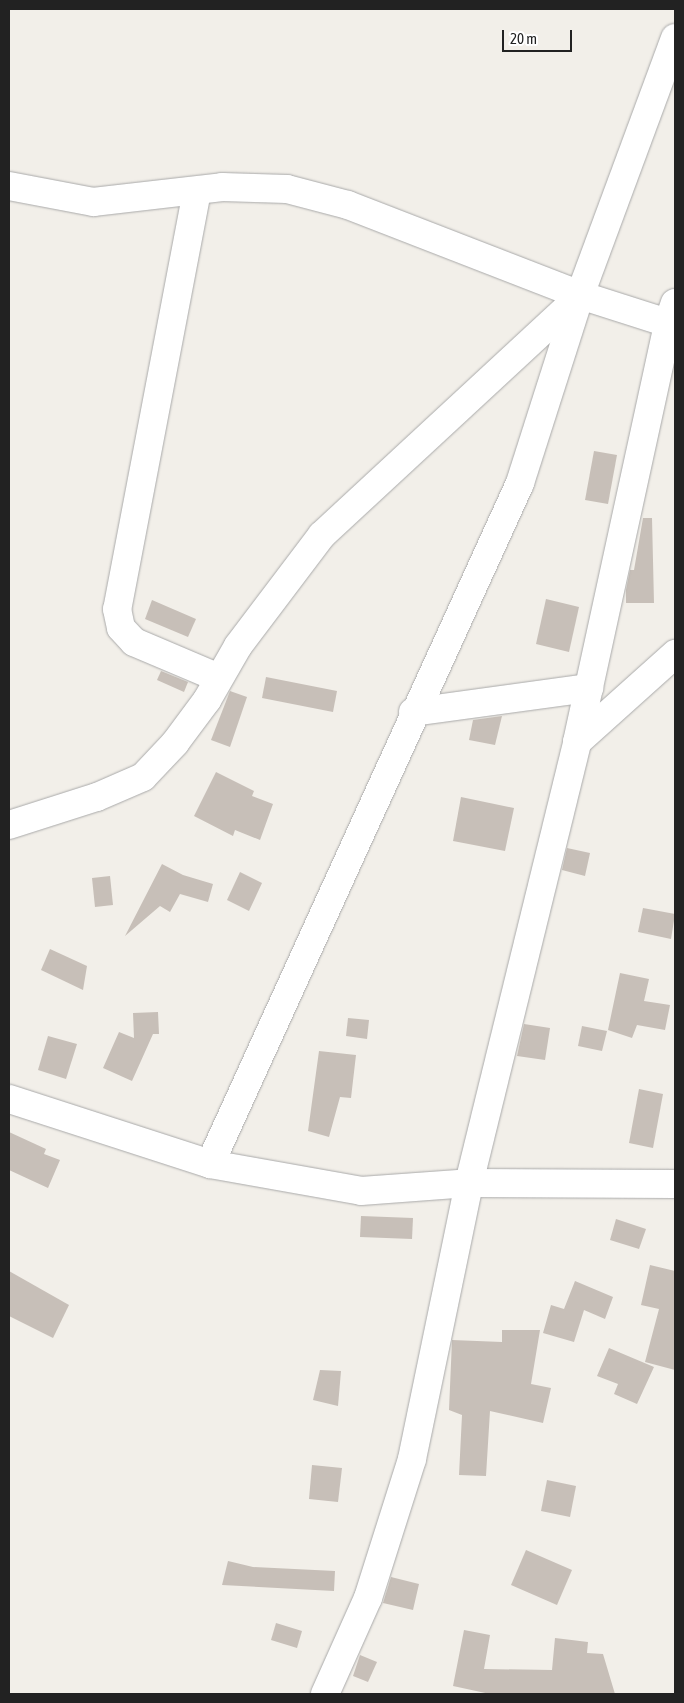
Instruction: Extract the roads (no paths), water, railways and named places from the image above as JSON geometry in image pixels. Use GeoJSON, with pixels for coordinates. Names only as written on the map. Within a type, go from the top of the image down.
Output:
{"type":"FeatureCollection","features":[{"type":"Feature","properties":{"kind":"street"},"geometry":{"type":"LineString","coordinates":[[210,1164],[413,712],[520,483],[580,296],[675,38]]}},
{"type":"Feature","properties":{"kind":"street"},"geometry":{"type":"LineString","coordinates":[[9,186],[93,202],[222,188],[287,189],[348,205],[580,296],[672,313],[577,742],[469,1182],[412,1459],[368,1598],[325,1694]]}},
{"type":"Feature","properties":{"kind":"street"},"geometry":{"type":"LineString","coordinates":[[197,191],[116,609],[121,628],[134,642],[219,678]]}},
{"type":"Feature","properties":{"kind":"street"},"geometry":{"type":"LineString","coordinates":[[9,825],[97,798],[143,777],[175,743],[244,638],[322,535],[580,296]]}},
{"type":"Feature","properties":{"kind":"street"},"geometry":{"type":"LineString","coordinates":[[577,742],[675,654]]}},
{"type":"Feature","properties":{"kind":"street"},"geometry":{"type":"LineString","coordinates":[[413,712],[588,688]]}},
{"type":"Feature","properties":{"kind":"street"},"geometry":{"type":"LineString","coordinates":[[9,1099],[210,1164],[361,1192],[469,1182],[675,1184]]}}]}
